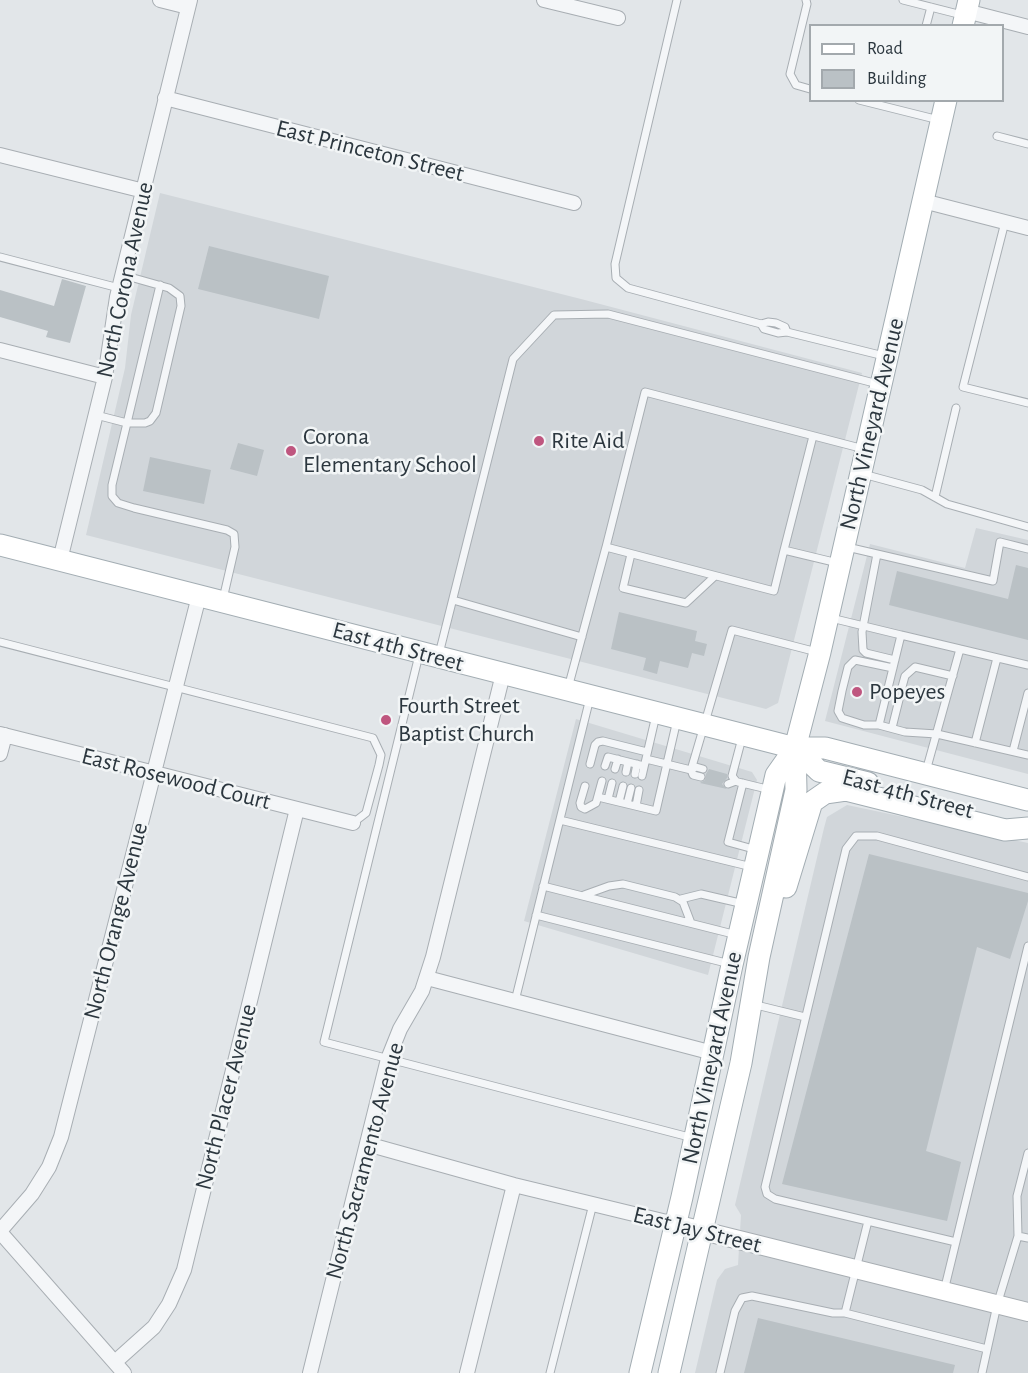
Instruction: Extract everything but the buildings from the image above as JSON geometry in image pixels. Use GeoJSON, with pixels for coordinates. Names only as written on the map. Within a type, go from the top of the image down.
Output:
{"type":"FeatureCollection","features":[{"type":"Feature","properties":{"kind":"main road","name":"North Vineyard Avenue"},"geometry":{"type":"LineString","coordinates":[[669,1373],[741,1063],[759,957],[796,790],[795,748],[820,652],[944,111]]}},
{"type":"Feature","properties":{"kind":"main road","name":"East 4th Street"},"geometry":{"type":"LineString","coordinates":[[0,545],[795,748],[825,748],[1028,800]]}},
{"type":"Feature","properties":{"kind":"main road","name":"North Vineyard Avenue"},"geometry":{"type":"LineString","coordinates":[[640,1373],[772,791],[776,776],[795,748]]}},
{"type":"Feature","properties":{"kind":"main road","name":"East 4th Street"},"geometry":{"type":"LineString","coordinates":[[795,748],[819,771],[1028,827]]}},
{"type":"Feature","properties":{"kind":"main road"},"geometry":{"type":"LineString","coordinates":[[770,909],[785,891],[812,802],[825,793],[846,790],[1005,830],[1028,827]]}},
{"type":"Feature","properties":{"kind":"main road"},"geometry":{"type":"LineString","coordinates":[[739,935],[746,947],[748,958],[734,1036],[741,1063]]}},
{"type":"Feature","properties":{"kind":"street"},"geometry":{"type":"LineString","coordinates":[[160,0],[189,4]]}},
{"type":"Feature","properties":{"kind":"street"},"geometry":{"type":"LineString","coordinates":[[544,0],[618,18]]}},
{"type":"Feature","properties":{"kind":"street","name":"North Corona Avenue"},"geometry":{"type":"LineString","coordinates":[[60,560],[105,377],[121,282],[189,4]]}},
{"type":"Feature","properties":{"kind":"street"},"geometry":{"type":"LineString","coordinates":[[966,13],[1028,27]]}},
{"type":"Feature","properties":{"kind":"street","name":"East Princeton Street"},"geometry":{"type":"LineString","coordinates":[[165,98],[574,203]]}},
{"type":"Feature","properties":{"kind":"street"},"geometry":{"type":"LineString","coordinates":[[0,155],[144,191]]}},
{"type":"Feature","properties":{"kind":"street"},"geometry":{"type":"LineString","coordinates":[[923,201],[1028,228]]}},
{"type":"Feature","properties":{"kind":"street"},"geometry":{"type":"LineString","coordinates":[[0,350],[105,377]]}},
{"type":"Feature","properties":{"kind":"street","name":"North Orange Avenue"},"geometry":{"type":"LineString","coordinates":[[0,1231],[32,1194],[50,1167],[61,1137],[199,596]]}},
{"type":"Feature","properties":{"kind":"street","name":"North Sacramento Avenue"},"geometry":{"type":"LineString","coordinates":[[310,1373],[388,1059],[400,1029],[427,978],[503,674]]}},
{"type":"Feature","properties":{"kind":"street"},"geometry":{"type":"LineString","coordinates":[[0,754],[2,735]]}},
{"type":"Feature","properties":{"kind":"street","name":"East Rosewood Court"},"geometry":{"type":"LineString","coordinates":[[2,735],[353,823]]}},
{"type":"Feature","properties":{"kind":"street","name":"North Placer Avenue"},"geometry":{"type":"LineString","coordinates":[[120,1368],[154,1327],[169,1304],[184,1270],[297,809]]}},
{"type":"Feature","properties":{"kind":"street"},"geometry":{"type":"LineString","coordinates":[[427,978],[713,1053]]}},
{"type":"Feature","properties":{"kind":"street","name":"East Jay Street"},"geometry":{"type":"LineString","coordinates":[[367,1144],[514,1185],[1028,1312]]}},
{"type":"Feature","properties":{"kind":"street"},"geometry":{"type":"LineString","coordinates":[[467,1373],[514,1185]]}},
{"type":"Feature","properties":{"kind":"street"},"geometry":{"type":"LineString","coordinates":[[0,1231],[120,1368]]}},
{"type":"Feature","properties":{"kind":"lane"},"geometry":{"type":"LineString","coordinates":[[677,0],[615,264],[616,278],[628,288],[761,324],[764,329],[782,334],[787,332],[887,357]]}},
{"type":"Feature","properties":{"kind":"lane"},"geometry":{"type":"LineString","coordinates":[[806,0],[807,4],[790,74],[796,85],[809,89]]}},
{"type":"Feature","properties":{"kind":"lane"},"geometry":{"type":"LineString","coordinates":[[903,0],[966,13]]}},
{"type":"Feature","properties":{"kind":"lane"},"geometry":{"type":"LineString","coordinates":[[927,24],[931,7]]}},
{"type":"Feature","properties":{"kind":"lane"},"geometry":{"type":"LineString","coordinates":[[874,102],[944,111]]}},
{"type":"Feature","properties":{"kind":"lane"},"geometry":{"type":"LineString","coordinates":[[997,136],[1028,143]]}},
{"type":"Feature","properties":{"kind":"lane"},"geometry":{"type":"LineString","coordinates":[[1005,222],[963,387],[1028,403]]}},
{"type":"Feature","properties":{"kind":"lane"},"geometry":{"type":"LineString","coordinates":[[0,257],[121,282],[160,285],[180,296],[181,306],[176,333],[156,413],[150,421],[128,423],[96,415]]}},
{"type":"Feature","properties":{"kind":"lane"},"geometry":{"type":"LineString","coordinates":[[160,285],[112,484],[112,496],[118,502],[134,508],[227,530],[234,534],[235,547],[222,602]]}},
{"type":"Feature","properties":{"kind":"lane"},"geometry":{"type":"LineString","coordinates":[[694,1138],[324,1042],[429,655],[453,600],[513,359],[554,315],[608,314],[881,384]]}},
{"type":"Feature","properties":{"kind":"lane"},"geometry":{"type":"LineString","coordinates":[[568,690],[645,392],[866,449]]}},
{"type":"Feature","properties":{"kind":"lane"},"geometry":{"type":"LineString","coordinates":[[934,497],[956,408]]}},
{"type":"Feature","properties":{"kind":"lane"},"geometry":{"type":"LineString","coordinates":[[606,547],[774,591],[813,436]]}},
{"type":"Feature","properties":{"kind":"lane"},"geometry":{"type":"LineString","coordinates":[[861,473],[922,490],[947,504],[1028,527]]}},
{"type":"Feature","properties":{"kind":"lane"},"geometry":{"type":"LineString","coordinates":[[784,550],[842,555],[878,554],[993,581],[1000,542],[1028,549]]}},
{"type":"Feature","properties":{"kind":"lane"},"geometry":{"type":"LineString","coordinates":[[631,554],[623,588],[686,603],[715,576]]}},
{"type":"Feature","properties":{"kind":"lane"},"geometry":{"type":"LineString","coordinates":[[878,554],[863,626],[863,650],[866,654],[895,660]]}},
{"type":"Feature","properties":{"kind":"lane"},"geometry":{"type":"LineString","coordinates":[[453,600],[582,637]]}},
{"type":"Feature","properties":{"kind":"lane"},"geometry":{"type":"LineString","coordinates":[[828,617],[1028,665]]}},
{"type":"Feature","properties":{"kind":"lane"},"geometry":{"type":"LineString","coordinates":[[701,777],[693,775],[691,770],[732,630],[820,652]]}},
{"type":"Feature","properties":{"kind":"lane"},"geometry":{"type":"LineString","coordinates":[[879,725],[901,635]]}},
{"type":"Feature","properties":{"kind":"lane"},"geometry":{"type":"LineString","coordinates":[[0,642],[373,738],[381,755],[379,765],[366,813],[353,823]]}},
{"type":"Feature","properties":{"kind":"lane"},"geometry":{"type":"LineString","coordinates":[[925,773],[960,649]]}},
{"type":"Feature","properties":{"kind":"lane"},"geometry":{"type":"LineString","coordinates":[[975,742],[997,658]]}},
{"type":"Feature","properties":{"kind":"lane"},"geometry":{"type":"LineString","coordinates":[[893,669],[855,660],[848,667],[842,691],[838,711],[842,718],[864,725],[879,725],[905,732],[937,734],[1028,755]]}},
{"type":"Feature","properties":{"kind":"lane"},"geometry":{"type":"LineString","coordinates":[[902,687],[905,676],[915,667],[953,676]]}},
{"type":"Feature","properties":{"kind":"lane"},"geometry":{"type":"LineString","coordinates":[[1013,751],[1028,693]]}},
{"type":"Feature","properties":{"kind":"lane"},"geometry":{"type":"LineString","coordinates":[[515,1001],[590,696]]}},
{"type":"Feature","properties":{"kind":"lane"},"geometry":{"type":"LineString","coordinates":[[892,728],[899,700]]}},
{"type":"Feature","properties":{"kind":"lane"},"geometry":{"type":"LineString","coordinates":[[638,775],[656,712]]}},
{"type":"Feature","properties":{"kind":"lane"},"geometry":{"type":"LineString","coordinates":[[598,796],[656,811],[678,717]]}},
{"type":"Feature","properties":{"kind":"lane"},"geometry":{"type":"LineString","coordinates":[[743,734],[734,780],[728,842],[757,859]]}},
{"type":"Feature","properties":{"kind":"lane"},"geometry":{"type":"LineString","coordinates":[[590,764],[595,745],[603,741],[643,761]]}},
{"type":"Feature","properties":{"kind":"lane"},"geometry":{"type":"LineString","coordinates":[[605,766],[608,757],[628,762],[666,764],[691,770],[696,767],[703,769]]}},
{"type":"Feature","properties":{"kind":"lane"},"geometry":{"type":"LineString","coordinates":[[615,768],[618,759]]}},
{"type":"Feature","properties":{"kind":"lane"},"geometry":{"type":"LineString","coordinates":[[626,772],[628,762]]}},
{"type":"Feature","properties":{"kind":"lane"},"geometry":{"type":"LineString","coordinates":[[734,780],[772,791]]}},
{"type":"Feature","properties":{"kind":"lane"},"geometry":{"type":"LineString","coordinates":[[585,786],[580,803],[585,809],[596,803],[602,781]]}},
{"type":"Feature","properties":{"kind":"lane"},"geometry":{"type":"LineString","coordinates":[[608,799],[612,783]]}},
{"type":"Feature","properties":{"kind":"lane"},"geometry":{"type":"LineString","coordinates":[[619,802],[622,786]]}},
{"type":"Feature","properties":{"kind":"lane"},"geometry":{"type":"LineString","coordinates":[[627,804],[635,789],[636,806]]}},
{"type":"Feature","properties":{"kind":"lane"},"geometry":{"type":"LineString","coordinates":[[560,820],[757,859]]}},
{"type":"Feature","properties":{"kind":"lane"},"geometry":{"type":"LineString","coordinates":[[956,1242],[776,1199],[767,1194],[765,1187],[846,849],[856,836],[878,836],[1028,877]]}},
{"type":"Feature","properties":{"kind":"lane"},"geometry":{"type":"LineString","coordinates":[[583,896],[609,886],[623,884],[681,899],[701,894],[746,905]]}},
{"type":"Feature","properties":{"kind":"lane"},"geometry":{"type":"LineString","coordinates":[[543,886],[739,935]]}},
{"type":"Feature","properties":{"kind":"lane"},"geometry":{"type":"LineString","coordinates":[[681,899],[691,923]]}},
{"type":"Feature","properties":{"kind":"lane"},"geometry":{"type":"LineString","coordinates":[[536,915],[732,965]]}},
{"type":"Feature","properties":{"kind":"lane"},"geometry":{"type":"LineString","coordinates":[[944,1291],[1028,946]]}},
{"type":"Feature","properties":{"kind":"lane"},"geometry":{"type":"LineString","coordinates":[[752,1004],[805,1017]]}},
{"type":"Feature","properties":{"kind":"lane"},"geometry":{"type":"LineString","coordinates":[[982,1373],[997,1305],[1018,1236],[1017,1196],[1028,1153]]}},
{"type":"Feature","properties":{"kind":"lane"},"geometry":{"type":"LineString","coordinates":[[550,1373],[593,1204]]}},
{"type":"Feature","properties":{"kind":"lane"},"geometry":{"type":"LineString","coordinates":[[845,1313],[868,1221]]}},
{"type":"Feature","properties":{"kind":"lane"},"geometry":{"type":"LineString","coordinates":[[1018,1236],[1028,1238]]}},
{"type":"Feature","properties":{"kind":"lane"},"geometry":{"type":"LineString","coordinates":[[720,1373],[735,1311],[742,1298],[753,1296],[833,1313],[845,1313],[987,1349]]}},
{"type":"Feature","properties":{"kind":"shaded area"},"geometry":{"type":"Polygon","coordinates":[[[160,193],[581,299],[862,373],[778,703],[766,709],[86,535],[125,368],[131,315],[160,193]]]}},
{"type":"Feature","properties":{"kind":"shaded area"},"geometry":{"type":"Polygon","coordinates":[[[976,528],[1028,540],[1028,774],[825,721],[870,544],[965,568],[976,528]]]}},
{"type":"Feature","properties":{"kind":"shaded area"},"geometry":{"type":"Polygon","coordinates":[[[576,719],[752,772],[757,780],[708,975],[524,921],[576,719]]]}},
{"type":"Feature","properties":{"kind":"shaded area"},"geometry":{"type":"Polygon","coordinates":[[[847,805],[1028,843],[1028,1373],[695,1373],[717,1280],[725,1269],[738,1265],[741,1215],[735,1205],[824,828],[827,817],[847,805]]]}},
{"type":"Feature","properties":{"kind":"place","name":"Rite Aid"},"geometry":{"type":"Point","coordinates":[539,441]}},
{"type":"Feature","properties":{"kind":"place","name":"Corona Elementary School"},"geometry":{"type":"Point","coordinates":[291,451]}},
{"type":"Feature","properties":{"kind":"place","name":"Popeyes"},"geometry":{"type":"Point","coordinates":[857,692]}},
{"type":"Feature","properties":{"kind":"place","name":"Fourth Street Baptist Church"},"geometry":{"type":"Point","coordinates":[386,720]}}]}
